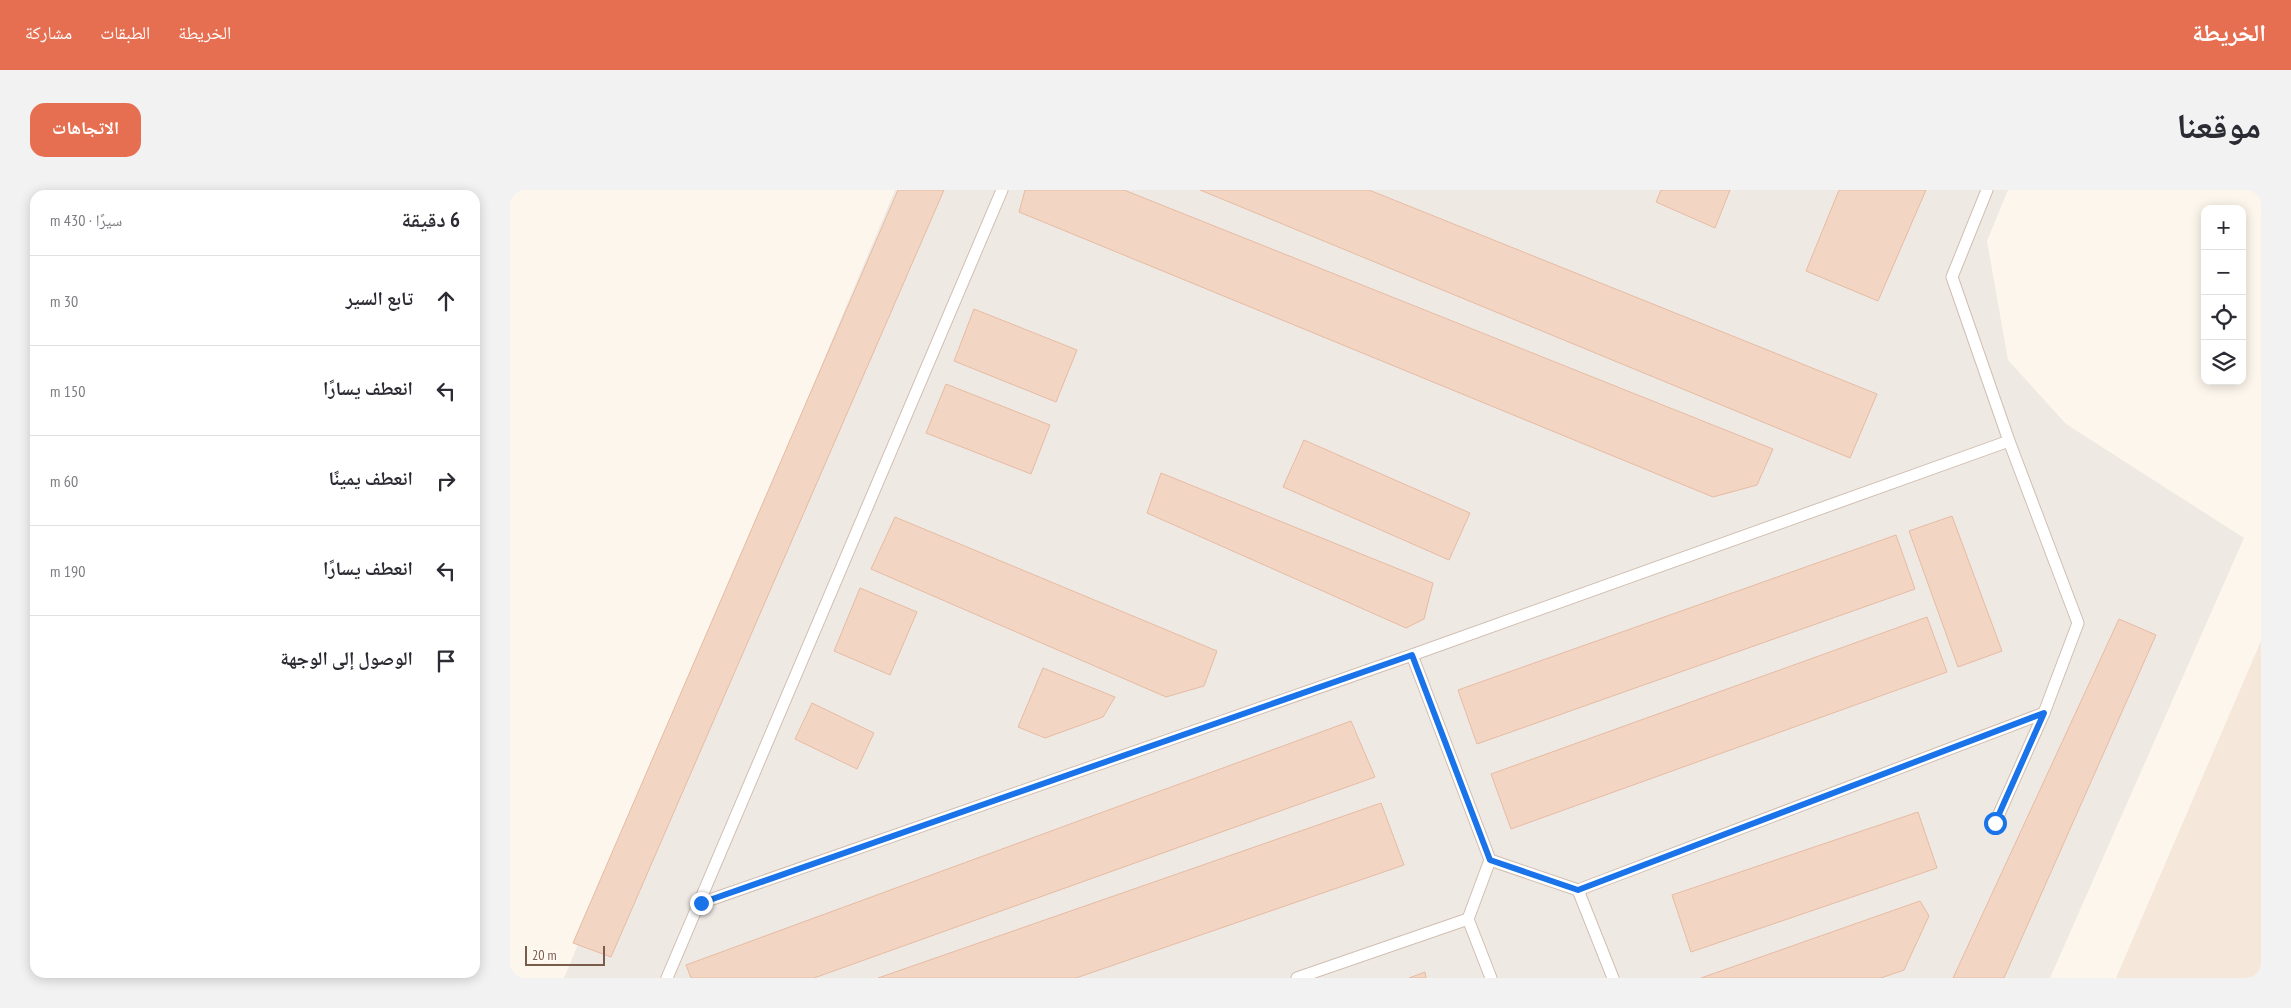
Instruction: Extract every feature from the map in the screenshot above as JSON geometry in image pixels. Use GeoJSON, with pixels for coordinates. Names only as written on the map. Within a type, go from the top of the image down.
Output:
{"type":"FeatureCollection","features":[{"type":"Feature","properties":{"kind":"lane"},"geometry":{"type":"LineString","coordinates":[[667,978],[701,903],[1002,190]]}},
{"type":"Feature","properties":{"kind":"lane"},"geometry":{"type":"LineString","coordinates":[[1987,190],[1952,277],[2009,441],[2078,623],[2044,713],[1995,823]]}},
{"type":"Feature","properties":{"kind":"lane"},"geometry":{"type":"LineString","coordinates":[[701,903],[1412,655],[2009,441]]}},
{"type":"Feature","properties":{"kind":"lane"},"geometry":{"type":"LineString","coordinates":[[1412,655],[1490,860],[1468,919],[1491,978]]}},
{"type":"Feature","properties":{"kind":"lane"},"geometry":{"type":"LineString","coordinates":[[1490,860],[1578,890],[2044,713]]}},
{"type":"Feature","properties":{"kind":"lane"},"geometry":{"type":"LineString","coordinates":[[1578,890],[1613,978]]}},
{"type":"Feature","properties":{"kind":"lane"},"geometry":{"type":"LineString","coordinates":[[1297,978],[1468,919]]}},
{"type":"Feature","properties":{"kind":"shaded area"},"geometry":{"type":"Polygon","coordinates":[[[895,190],[2008,190],[1987,241],[2008,360],[2066,424],[2244,538],[2050,978],[564,978],[895,190]]]}},
{"type":"Feature","properties":{"kind":"shaded area"},"geometry":{"type":"Polygon","coordinates":[[[2261,641],[2261,978],[2116,978],[2261,641]]]}},
{"type":"Feature","properties":{"kind":"building"},"geometry":{"type":"Polygon","coordinates":[[[898,190],[944,190],[611,957],[573,943],[898,190]]]}},
{"type":"Feature","properties":{"kind":"building"},"geometry":{"type":"Polygon","coordinates":[[[1025,190],[1124,190],[1773,449],[1757,485],[1713,497],[1019,212],[1025,190]]]}},
{"type":"Feature","properties":{"kind":"building"},"geometry":{"type":"Polygon","coordinates":[[[1200,190],[1369,190],[1877,394],[1850,458],[1200,190]]]}},
{"type":"Feature","properties":{"kind":"building"},"geometry":{"type":"Polygon","coordinates":[[[1661,190],[1730,190],[1715,228],[1656,202],[1661,190]]]}},
{"type":"Feature","properties":{"kind":"building"},"geometry":{"type":"Polygon","coordinates":[[[1839,190],[1926,190],[1878,301],[1806,271],[1839,190]]]}},
{"type":"Feature","properties":{"kind":"building"},"geometry":{"type":"Polygon","coordinates":[[[974,309],[1077,350],[1056,402],[954,361],[974,309]]]}},
{"type":"Feature","properties":{"kind":"building"},"geometry":{"type":"Polygon","coordinates":[[[946,384],[1050,425],[1031,474],[926,433],[946,384]]]}},
{"type":"Feature","properties":{"kind":"building"},"geometry":{"type":"Polygon","coordinates":[[[1304,440],[1470,513],[1449,560],[1283,487],[1304,440]]]}},
{"type":"Feature","properties":{"kind":"building"},"geometry":{"type":"Polygon","coordinates":[[[1161,473],[1433,583],[1424,619],[1406,628],[1147,513],[1161,473]]]}},
{"type":"Feature","properties":{"kind":"building"},"geometry":{"type":"Polygon","coordinates":[[[1952,516],[2002,651],[1958,667],[1909,531],[1952,516]]]}},
{"type":"Feature","properties":{"kind":"building"},"geometry":{"type":"Polygon","coordinates":[[[895,517],[1217,651],[1204,686],[1166,697],[871,569],[895,517]]]}},
{"type":"Feature","properties":{"kind":"building"},"geometry":{"type":"Polygon","coordinates":[[[1896,535],[1915,589],[1477,744],[1458,690],[1896,535]]]}},
{"type":"Feature","properties":{"kind":"building"},"geometry":{"type":"Polygon","coordinates":[[[860,588],[917,612],[890,675],[834,651],[860,588]]]}},
{"type":"Feature","properties":{"kind":"building"},"geometry":{"type":"Polygon","coordinates":[[[1927,617],[1947,672],[1511,829],[1491,774],[1927,617]]]}},
{"type":"Feature","properties":{"kind":"building"},"geometry":{"type":"Polygon","coordinates":[[[2119,619],[2156,635],[2004,978],[1953,978],[2119,619]]]}},
{"type":"Feature","properties":{"kind":"building"},"geometry":{"type":"Polygon","coordinates":[[[1043,668],[1115,697],[1103,717],[1045,738],[1018,727],[1043,668]]]}},
{"type":"Feature","properties":{"kind":"building"},"geometry":{"type":"Polygon","coordinates":[[[812,703],[874,733],[857,769],[795,739],[812,703]]]}},
{"type":"Feature","properties":{"kind":"building"},"geometry":{"type":"Polygon","coordinates":[[[1351,721],[1375,777],[814,978],[691,978],[686,965],[1351,721]]]}},
{"type":"Feature","properties":{"kind":"building"},"geometry":{"type":"Polygon","coordinates":[[[1381,803],[1404,865],[1076,978],[878,978],[1381,803]]]}},
{"type":"Feature","properties":{"kind":"building"},"geometry":{"type":"Polygon","coordinates":[[[1918,812],[1937,868],[1691,952],[1672,895],[1918,812]]]}},
{"type":"Feature","properties":{"kind":"building"},"geometry":{"type":"Polygon","coordinates":[[[1920,901],[1929,916],[1904,970],[1881,978],[1701,978],[1920,901]]]}},
{"type":"Feature","properties":{"kind":"building"},"geometry":{"type":"Polygon","coordinates":[[[1425,972],[1426,978],[1409,978],[1425,972]]]}},
{"type":"Feature","properties":{"kind":"route"},"geometry":{"type":"LineString","coordinates":[[701,903],[1412,655],[1490,860],[1578,890],[2044,713],[1995,823]]}}]}
